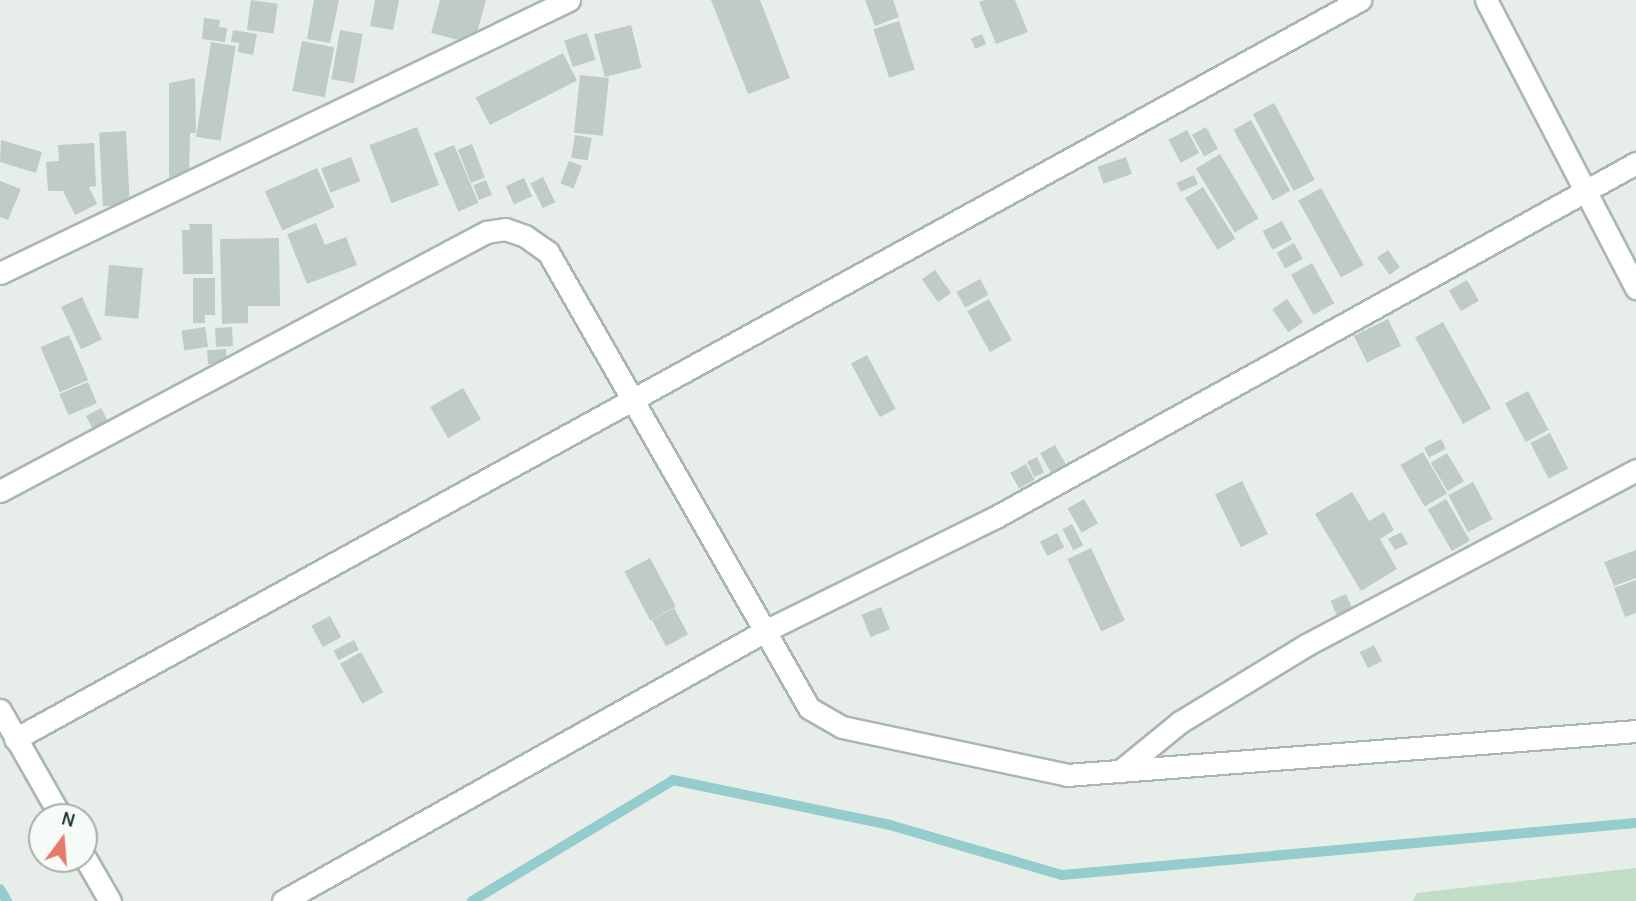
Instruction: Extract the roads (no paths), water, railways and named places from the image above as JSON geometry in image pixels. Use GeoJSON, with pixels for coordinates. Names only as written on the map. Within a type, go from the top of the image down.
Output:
{"type":"FeatureCollection","features":[{"type":"Feature","properties":{"kind":"street"},"geometry":{"type":"LineString","coordinates":[[0,273],[569,0]]}},
{"type":"Feature","properties":{"kind":"street"},"geometry":{"type":"LineString","coordinates":[[15,739],[631,398],[1360,0]]}},
{"type":"Feature","properties":{"kind":"street"},"geometry":{"type":"LineString","coordinates":[[1486,0],[1583,191],[1636,288]]}},
{"type":"Feature","properties":{"kind":"street"},"geometry":{"type":"LineString","coordinates":[[283,901],[765,631],[994,518],[1636,163]]}},
{"type":"Feature","properties":{"kind":"street"},"geometry":{"type":"LineString","coordinates":[[0,491],[485,232],[505,229],[525,236],[548,252],[809,708],[842,727],[1066,775],[1636,731]]}},
{"type":"Feature","properties":{"kind":"street"},"geometry":{"type":"LineString","coordinates":[[1120,771],[1180,722],[1306,645],[1636,470]]}},
{"type":"Feature","properties":{"kind":"street"},"geometry":{"type":"LineString","coordinates":[[0,710],[53,803]]}},
{"type":"Feature","properties":{"kind":"street"},"geometry":{"type":"LineString","coordinates":[[94,873],[110,901]]}},
{"type":"Feature","properties":{"kind":"waterway"},"geometry":{"type":"LineString","coordinates":[[472,901],[673,780],[890,825],[1062,875],[1636,823]]}},
{"type":"Feature","properties":{"kind":"waterway"},"geometry":{"type":"LineString","coordinates":[[0,889],[7,901]]}}]}
